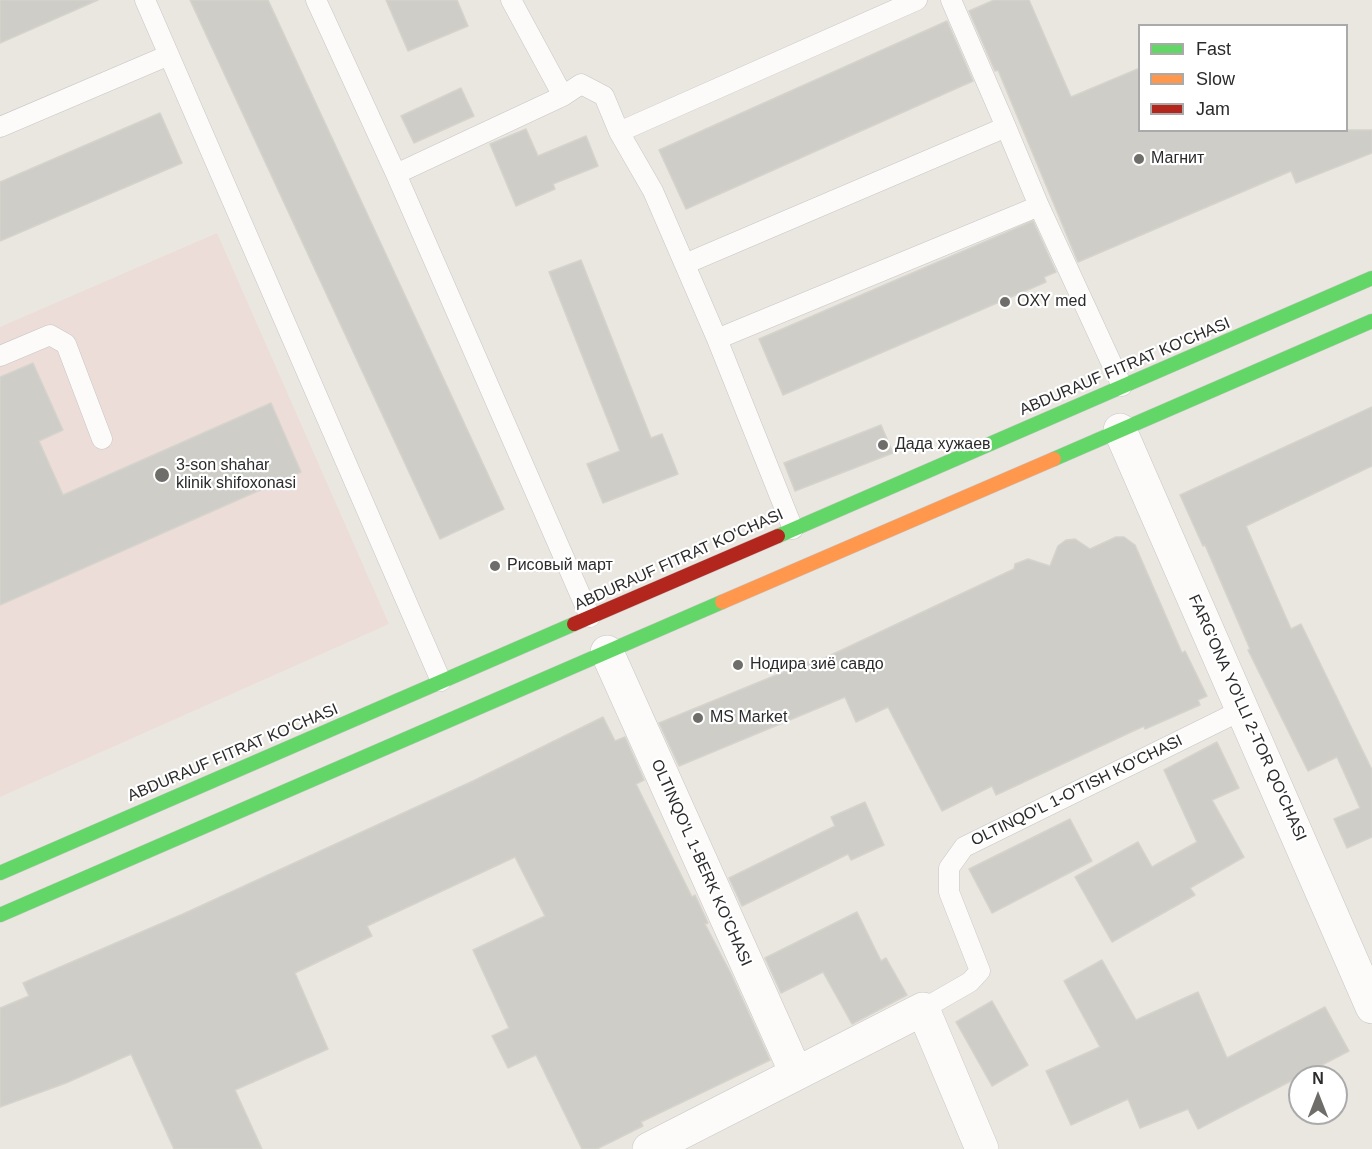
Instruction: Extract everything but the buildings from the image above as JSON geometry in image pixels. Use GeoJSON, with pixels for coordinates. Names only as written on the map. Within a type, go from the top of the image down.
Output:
{"type":"FeatureCollection","features":[{"type":"Feature","properties":{"kind":"main road","name":"ABDURAUF FITRAT KO'CHASI"},"geometry":{"type":"LineString","coordinates":[[0,915],[597,633],[793,529],[1372,278]]}},
{"type":"Feature","properties":{"kind":"main road","name":"ABDURAUF FITRAT KO'CHASI"},"geometry":{"type":"LineString","coordinates":[[0,873],[441,681],[597,633],[1116,421],[1372,321]]}},
{"type":"Feature","properties":{"kind":"main road"},"geometry":{"type":"LineString","coordinates":[[1103,394],[1116,421]]}},
{"type":"Feature","properties":{"kind":"street","name":"FARG'ONA YO'LLI 2-TOR QO'CHASI"},"geometry":{"type":"LineString","coordinates":[[1116,421],[1244,709],[1372,1007]]}},
{"type":"Feature","properties":{"kind":"street","name":"OLTINQO'L 1-BERK KO'CHASI"},"geometry":{"type":"LineString","coordinates":[[597,633],[796,1073]]}},
{"type":"Feature","properties":{"kind":"street","name":"OLTINQO'L 1-O'TISH KO'CHASI"},"geometry":{"type":"LineString","coordinates":[[649,1149],[923,1009]]}},
{"type":"Feature","properties":{"kind":"street"},"geometry":{"type":"LineString","coordinates":[[923,1009],[982,1149]]}},
{"type":"Feature","properties":{"kind":"lane"},"geometry":{"type":"LineString","coordinates":[[146,0],[441,681]]}},
{"type":"Feature","properties":{"kind":"lane"},"geometry":{"type":"LineString","coordinates":[[316,0],[396,174],[597,633]]}},
{"type":"Feature","properties":{"kind":"lane"},"geometry":{"type":"LineString","coordinates":[[511,0],[563,96]]}},
{"type":"Feature","properties":{"kind":"lane"},"geometry":{"type":"LineString","coordinates":[[619,132],[917,0]]}},
{"type":"Feature","properties":{"kind":"lane"},"geometry":{"type":"LineString","coordinates":[[951,0],[1039,206],[1122,386]]}},
{"type":"Feature","properties":{"kind":"lane"},"geometry":{"type":"LineString","coordinates":[[0,127],[169,55]]}},
{"type":"Feature","properties":{"kind":"lane"},"geometry":{"type":"LineString","coordinates":[[396,174],[563,96],[581,84],[604,96],[619,132],[653,192],[685,264],[793,529]]}},
{"type":"Feature","properties":{"kind":"lane"},"geometry":{"type":"LineString","coordinates":[[685,264],[1006,127]]}},
{"type":"Feature","properties":{"kind":"lane"},"geometry":{"type":"LineString","coordinates":[[717,339],[1039,206]]}},
{"type":"Feature","properties":{"kind":"lane"},"geometry":{"type":"LineString","coordinates":[[0,356],[50,335],[66,344],[102,439]]}},
{"type":"Feature","properties":{"kind":"lane","name":"OLTINQO'L 1-O'TISH KO'CHASI"},"geometry":{"type":"LineString","coordinates":[[923,1009],[970,982],[980,971],[949,892],[949,868],[964,847],[1244,709]]}},
{"type":"Feature","properties":{"kind":"shaded area","name":"3-son shahar klinik shifoxonasi"},"geometry":{"type":"Polygon","coordinates":[[[217,233],[389,624],[0,797],[0,327],[217,233]]]}},
{"type":"Feature","properties":{"kind":"traffic: fast"},"geometry":{"type":"LineString","coordinates":[[778,536],[1372,278]]}},
{"type":"Feature","properties":{"kind":"traffic: fast"},"geometry":{"type":"LineString","coordinates":[[1054,459],[1372,321]]}},
{"type":"Feature","properties":{"kind":"traffic: fast"},"geometry":{"type":"LineString","coordinates":[[0,915],[722,602]]}},
{"type":"Feature","properties":{"kind":"traffic: fast"},"geometry":{"type":"LineString","coordinates":[[0,873],[574,624]]}},
{"type":"Feature","properties":{"kind":"traffic: slow"},"geometry":{"type":"LineString","coordinates":[[722,602],[1054,459]]}},
{"type":"Feature","properties":{"kind":"traffic: jam"},"geometry":{"type":"LineString","coordinates":[[574,624],[778,536]]}},
{"type":"Feature","properties":{"kind":"place","name":"Магнит"},"geometry":{"type":"Point","coordinates":[1139,159]}},
{"type":"Feature","properties":{"kind":"place","name":"OXY med"},"geometry":{"type":"Point","coordinates":[1005,302]}},
{"type":"Feature","properties":{"kind":"place","name":"Дада хужаев"},"geometry":{"type":"Point","coordinates":[883,445]}},
{"type":"Feature","properties":{"kind":"place","name":"3-son shahar klinik shifoxonasi"},"geometry":{"type":"Point","coordinates":[162,475]}},
{"type":"Feature","properties":{"kind":"place","name":"Рисовый март"},"geometry":{"type":"Point","coordinates":[495,566]}},
{"type":"Feature","properties":{"kind":"place","name":"Нодира зиё савдо"},"geometry":{"type":"Point","coordinates":[738,665]}},
{"type":"Feature","properties":{"kind":"place","name":"MS Market"},"geometry":{"type":"Point","coordinates":[698,718]}}]}
